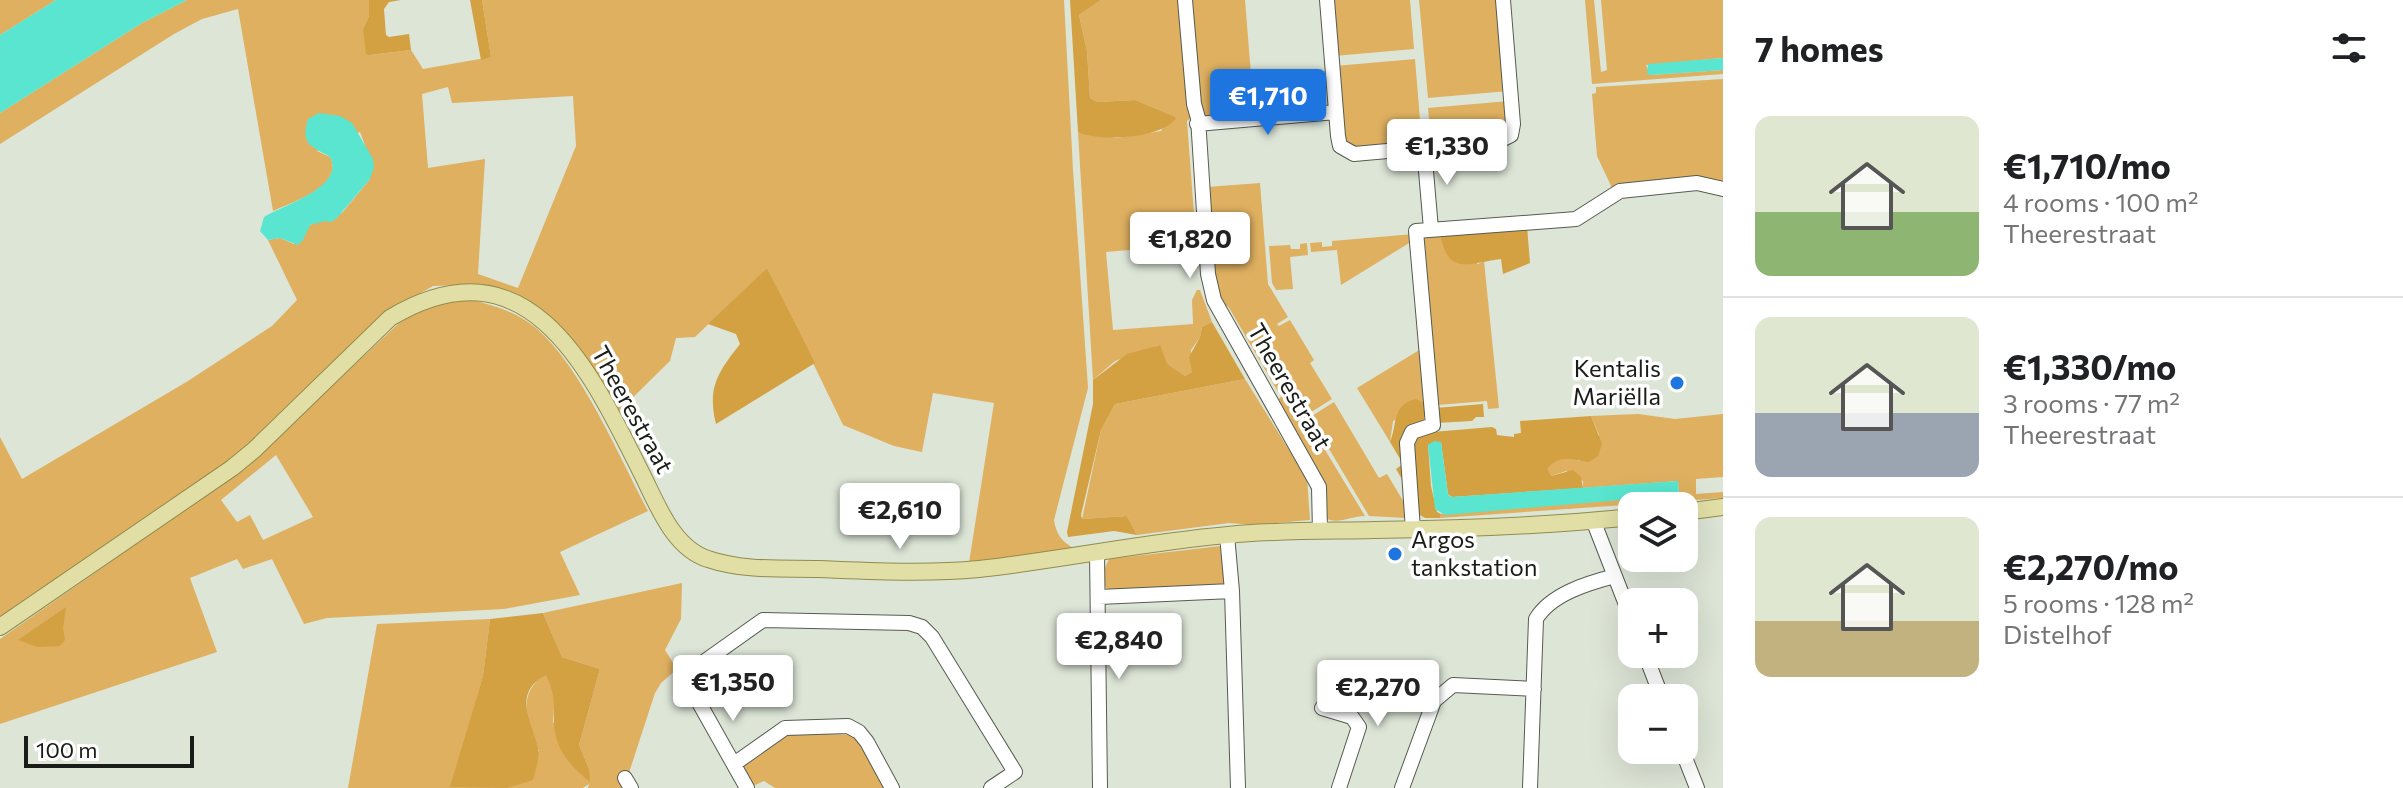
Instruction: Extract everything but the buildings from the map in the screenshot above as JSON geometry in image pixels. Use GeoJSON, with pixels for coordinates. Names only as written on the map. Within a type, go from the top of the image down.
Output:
{"type":"FeatureCollection","features":[{"type":"Feature","properties":{"kind":"main road","name":"Theerestraat"},"geometry":{"type":"LineString","coordinates":[[0,627],[232,468],[390,318],[436,295],[457,293],[508,300],[540,318],[564,340],[593,381],[674,533],[705,559],[735,566],[903,571],[976,569],[1227,535],[1413,530],[1618,518]]}},
{"type":"Feature","properties":{"kind":"main road"},"geometry":{"type":"LineString","coordinates":[[1698,510],[1723,507]]}},
{"type":"Feature","properties":{"kind":"street","name":"Theerestraat"},"geometry":{"type":"LineString","coordinates":[[1185,0],[1208,274],[1214,300],[1319,487],[1320,531]]}},
{"type":"Feature","properties":{"kind":"street"},"geometry":{"type":"LineString","coordinates":[[1327,0],[1340,146],[1354,154],[1507,139],[1513,132],[1503,0]]}},
{"type":"Feature","properties":{"kind":"street"},"geometry":{"type":"LineString","coordinates":[[1197,124],[1336,112]]}},
{"type":"Feature","properties":{"kind":"street"},"geometry":{"type":"LineString","coordinates":[[1413,530],[1407,443],[1412,432],[1433,425],[1424,230],[1424,148]]}},
{"type":"Feature","properties":{"kind":"street"},"geometry":{"type":"LineString","coordinates":[[1424,230],[1576,219],[1620,191],[1697,183],[1723,189]]}},
{"type":"Feature","properties":{"kind":"street"},"geometry":{"type":"LineString","coordinates":[[1593,520],[1620,588]]}},
{"type":"Feature","properties":{"kind":"street"},"geometry":{"type":"LineString","coordinates":[[1227,535],[1232,591],[1238,788]]}},
{"type":"Feature","properties":{"kind":"street"},"geometry":{"type":"LineString","coordinates":[[1097,553],[1100,788]]}},
{"type":"Feature","properties":{"kind":"street"},"geometry":{"type":"LineString","coordinates":[[1530,788],[1536,619],[1543,606],[1558,597],[1615,576]]}},
{"type":"Feature","properties":{"kind":"street"},"geometry":{"type":"LineString","coordinates":[[1099,597],[1232,591]]}},
{"type":"Feature","properties":{"kind":"street"},"geometry":{"type":"LineString","coordinates":[[747,788],[684,676],[763,620],[909,623],[922,627],[932,637],[1015,772],[991,788]]}},
{"type":"Feature","properties":{"kind":"street"},"geometry":{"type":"LineString","coordinates":[[1402,788],[1434,701],[1453,685],[1534,689]]}},
{"type":"Feature","properties":{"kind":"street"},"geometry":{"type":"LineString","coordinates":[[1322,708],[1352,717],[1359,727],[1339,788]]}},
{"type":"Feature","properties":{"kind":"street"},"geometry":{"type":"LineString","coordinates":[[734,764],[785,728],[848,726],[859,732],[867,742],[892,788]]}},
{"type":"Feature","properties":{"kind":"street"},"geometry":{"type":"LineString","coordinates":[[1688,764],[1697,788]]}},
{"type":"Feature","properties":{"kind":"shaded area"},"geometry":{"type":"Polygon","coordinates":[[[0,0],[56,0],[0,35],[0,0]]]}},
{"type":"Feature","properties":{"kind":"shaded area"},"geometry":{"type":"Polygon","coordinates":[[[187,0],[369,0],[369,16],[363,29],[370,55],[411,50],[423,69],[491,57],[482,0],[1064,0],[1088,388],[1054,520],[1060,537],[1075,549],[969,563],[994,403],[933,393],[922,452],[894,446],[843,425],[767,268],[695,337],[676,338],[670,361],[616,414],[590,368],[495,291],[463,285],[433,286],[396,307],[244,452],[0,623],[0,437],[22,479],[188,381],[272,326],[297,300],[268,240],[280,238],[294,244],[310,225],[342,213],[370,179],[360,132],[317,151],[330,157],[333,167],[330,176],[314,192],[273,211],[238,9],[202,19],[174,34],[0,144],[0,113],[142,23],[187,0]],[[448,87],[422,94],[428,168],[485,159],[478,274],[518,288],[576,146],[573,96],[452,103],[448,87]]]}},
{"type":"Feature","properties":{"kind":"shaded area"},"geometry":{"type":"Polygon","coordinates":[[[369,0],[401,0],[389,2],[384,9],[386,35],[409,34],[411,50],[366,54],[363,29],[369,16],[369,0]]]}},
{"type":"Feature","properties":{"kind":"shaded area"},"geometry":{"type":"Polygon","coordinates":[[[470,0],[482,0],[491,57],[481,60],[470,0]]]}},
{"type":"Feature","properties":{"kind":"shaded area"},"geometry":{"type":"Polygon","coordinates":[[[1070,0],[1101,0],[1079,15],[1087,51],[1090,98],[1097,102],[1135,100],[1176,118],[1169,125],[1130,137],[1100,137],[1078,132],[1070,0]]]}},
{"type":"Feature","properties":{"kind":"shaded area"},"geometry":{"type":"Polygon","coordinates":[[[1101,0],[1181,0],[1193,117],[1187,121],[1198,268],[1189,268],[1187,245],[1106,252],[1113,330],[1193,324],[1192,300],[1200,290],[1212,322],[1202,327],[1200,337],[1191,350],[1192,372],[1185,376],[1166,364],[1159,345],[1115,361],[1093,380],[1078,132],[1117,138],[1161,131],[1171,115],[1135,100],[1097,102],[1090,98],[1087,51],[1079,15],[1101,0]]]}},
{"type":"Feature","properties":{"kind":"shaded area"},"geometry":{"type":"Polygon","coordinates":[[[1190,0],[1245,0],[1254,112],[1202,116],[1190,0]]]}},
{"type":"Feature","properties":{"kind":"shaded area"},"geometry":{"type":"Polygon","coordinates":[[[1330,0],[1410,0],[1414,49],[1334,56],[1330,0]]]}},
{"type":"Feature","properties":{"kind":"shaded area"},"geometry":{"type":"Polygon","coordinates":[[[1419,0],[1500,0],[1498,33],[1504,40],[1508,91],[1428,98],[1419,0]]]}},
{"type":"Feature","properties":{"kind":"shaded area"},"geometry":{"type":"Polygon","coordinates":[[[1585,0],[1594,0],[1601,72],[1607,70],[1601,0],[1723,0],[1723,58],[1646,65],[1650,75],[1723,70],[1723,74],[1592,84],[1585,0]]]}},
{"type":"Feature","properties":{"kind":"shaded area"},"geometry":{"type":"Polygon","coordinates":[[[1415,59],[1422,144],[1360,150],[1346,145],[1338,102],[1342,96],[1341,81],[1335,77],[1335,66],[1415,59]]]}},
{"type":"Feature","properties":{"kind":"shaded area"},"geometry":{"type":"Polygon","coordinates":[[[1723,79],[1723,182],[1618,185],[1612,188],[1597,156],[1592,94],[1596,93],[1596,87],[1723,79]]]}},
{"type":"Feature","properties":{"kind":"shaded area"},"geometry":{"type":"Polygon","coordinates":[[[1509,101],[1506,135],[1468,141],[1462,136],[1431,144],[1428,108],[1509,101]]]}},
{"type":"Feature","properties":{"kind":"shaded area"},"geometry":{"type":"Polygon","coordinates":[[[1260,183],[1268,284],[1288,317],[1277,324],[1279,326],[1290,320],[1314,360],[1310,363],[1332,399],[1308,414],[1294,390],[1290,392],[1365,516],[1339,520],[1325,518],[1275,402],[1281,397],[1228,306],[1221,309],[1216,294],[1207,187],[1260,183]]]}},
{"type":"Feature","properties":{"kind":"shaded area"},"geometry":{"type":"Polygon","coordinates":[[[1527,226],[1530,263],[1503,274],[1501,259],[1469,264],[1454,262],[1448,256],[1440,233],[1527,226]]]}},
{"type":"Feature","properties":{"kind":"shaded area"},"geometry":{"type":"Polygon","coordinates":[[[1437,232],[1478,264],[1484,261],[1499,408],[1488,409],[1487,401],[1438,405],[1424,233],[1437,232]]]}},
{"type":"Feature","properties":{"kind":"shaded area"},"geometry":{"type":"Polygon","coordinates":[[[1414,234],[1414,240],[1341,285],[1337,250],[1311,252],[1310,243],[1322,242],[1322,247],[1332,246],[1332,241],[1414,234]]]}},
{"type":"Feature","properties":{"kind":"shaded area"},"geometry":{"type":"Polygon","coordinates":[[[1307,243],[1308,255],[1290,257],[1293,289],[1276,290],[1272,283],[1269,246],[1290,245],[1291,249],[1300,249],[1300,244],[1307,243]]]}},
{"type":"Feature","properties":{"kind":"shaded area"},"geometry":{"type":"Polygon","coordinates":[[[767,268],[815,363],[716,424],[713,400],[716,381],[740,344],[736,334],[708,324],[767,268]]]}},
{"type":"Feature","properties":{"kind":"shaded area"},"geometry":{"type":"Polygon","coordinates":[[[468,299],[512,313],[536,328],[553,345],[584,388],[648,511],[560,552],[580,595],[504,609],[327,618],[304,624],[272,559],[243,569],[237,559],[190,578],[217,652],[0,724],[0,639],[241,471],[412,311],[437,301],[468,299]],[[276,455],[221,500],[237,522],[250,515],[263,540],[313,517],[276,455]]]}},
{"type":"Feature","properties":{"kind":"shaded area"},"geometry":{"type":"Polygon","coordinates":[[[1212,322],[1245,379],[1115,404],[1101,430],[1081,515],[1082,519],[1127,516],[1137,535],[1114,531],[1068,537],[1093,404],[1093,380],[1127,354],[1160,345],[1167,364],[1185,376],[1192,372],[1189,357],[1202,327],[1212,322]]]}},
{"type":"Feature","properties":{"kind":"shaded area"},"geometry":{"type":"Polygon","coordinates":[[[1421,349],[1426,404],[1393,421],[1390,442],[1357,388],[1421,349]]]}},
{"type":"Feature","properties":{"kind":"shaded area"},"geometry":{"type":"Polygon","coordinates":[[[1245,379],[1307,479],[1310,520],[1253,525],[1229,523],[1137,535],[1127,516],[1082,519],[1101,430],[1115,404],[1245,379]]]}},
{"type":"Feature","properties":{"kind":"shaded area"},"geometry":{"type":"Polygon","coordinates":[[[1416,399],[1426,404],[1424,420],[1419,425],[1403,481],[1396,469],[1403,464],[1390,442],[1399,410],[1416,399]]]}},
{"type":"Feature","properties":{"kind":"shaded area"},"geometry":{"type":"Polygon","coordinates":[[[1334,402],[1379,478],[1387,474],[1405,504],[1406,518],[1369,516],[1310,417],[1334,402]]]}},
{"type":"Feature","properties":{"kind":"shaded area"},"geometry":{"type":"Polygon","coordinates":[[[1483,404],[1484,417],[1476,417],[1472,421],[1436,423],[1435,408],[1483,404]]]}},
{"type":"Feature","properties":{"kind":"shaded area"},"geometry":{"type":"Polygon","coordinates":[[[1638,414],[1675,419],[1723,414],[1723,477],[1696,479],[1696,492],[1679,492],[1678,481],[1583,488],[1583,481],[1566,471],[1551,476],[1546,469],[1566,458],[1580,461],[1599,435],[1591,416],[1638,414]]]}},
{"type":"Feature","properties":{"kind":"shaded area"},"geometry":{"type":"Polygon","coordinates":[[[1591,416],[1602,444],[1598,456],[1589,462],[1561,460],[1547,469],[1551,476],[1573,470],[1581,477],[1583,488],[1452,497],[1448,494],[1441,442],[1428,445],[1431,486],[1440,518],[1425,518],[1418,514],[1411,444],[1421,433],[1492,427],[1497,435],[1514,437],[1514,434],[1521,433],[1520,421],[1591,416]]]}},
{"type":"Feature","properties":{"kind":"shaded area"},"geometry":{"type":"Polygon","coordinates":[[[1723,492],[1723,498],[1698,500],[1698,494],[1723,492]]]}},
{"type":"Feature","properties":{"kind":"shaded area"},"geometry":{"type":"Polygon","coordinates":[[[1618,500],[1618,505],[1440,518],[1441,514],[1618,500]]]}},
{"type":"Feature","properties":{"kind":"shaded area"},"geometry":{"type":"Polygon","coordinates":[[[1220,546],[1225,583],[1222,586],[1109,591],[1104,585],[1104,570],[1109,559],[1220,546]]]}},
{"type":"Feature","properties":{"kind":"shaded area"},"geometry":{"type":"Polygon","coordinates":[[[682,583],[681,619],[665,650],[677,669],[655,693],[624,788],[588,788],[589,784],[583,788],[348,788],[377,624],[490,619],[483,676],[451,787],[539,751],[528,719],[527,699],[536,682],[546,674],[555,694],[553,722],[589,769],[579,745],[600,669],[562,657],[543,613],[682,583]]]}},
{"type":"Feature","properties":{"kind":"shaded area"},"geometry":{"type":"Polygon","coordinates":[[[66,607],[65,640],[60,646],[38,647],[18,640],[66,607]]]}},
{"type":"Feature","properties":{"kind":"shaded area"},"geometry":{"type":"Polygon","coordinates":[[[543,613],[562,657],[600,669],[579,745],[589,769],[590,782],[575,769],[559,747],[554,728],[553,696],[546,675],[529,690],[527,699],[528,717],[538,748],[533,780],[507,788],[450,787],[483,676],[490,619],[543,613]]]}},
{"type":"Feature","properties":{"kind":"shaded area"},"geometry":{"type":"Polygon","coordinates":[[[787,733],[856,735],[884,788],[775,788],[764,781],[753,786],[739,764],[787,733]]]}},
{"type":"Feature","properties":{"kind":"water"},"geometry":{"type":"Polygon","coordinates":[[[56,0],[187,0],[142,23],[0,113],[0,35],[56,0]]]}},
{"type":"Feature","properties":{"kind":"water"},"geometry":{"type":"Polygon","coordinates":[[[1723,58],[1723,70],[1647,73],[1648,64],[1723,58]]]}},
{"type":"Feature","properties":{"kind":"water"},"geometry":{"type":"Polygon","coordinates":[[[319,113],[340,116],[352,123],[373,159],[370,179],[337,218],[310,225],[298,245],[280,238],[268,240],[260,231],[264,217],[310,194],[329,177],[333,168],[330,157],[307,140],[308,119],[319,113]]]}},
{"type":"Feature","properties":{"kind":"water"},"geometry":{"type":"Polygon","coordinates":[[[1434,441],[1441,442],[1448,494],[1451,497],[1678,481],[1679,492],[1618,492],[1618,500],[1445,515],[1435,509],[1428,445],[1434,441]]]}},
{"type":"Feature","properties":{"kind":"place","name":"Kentalis Mariëlla"},"geometry":{"type":"Point","coordinates":[1677,383]}},
{"type":"Feature","properties":{"kind":"place","name":"Argos tankstation"},"geometry":{"type":"Point","coordinates":[1395,554]}}]}
